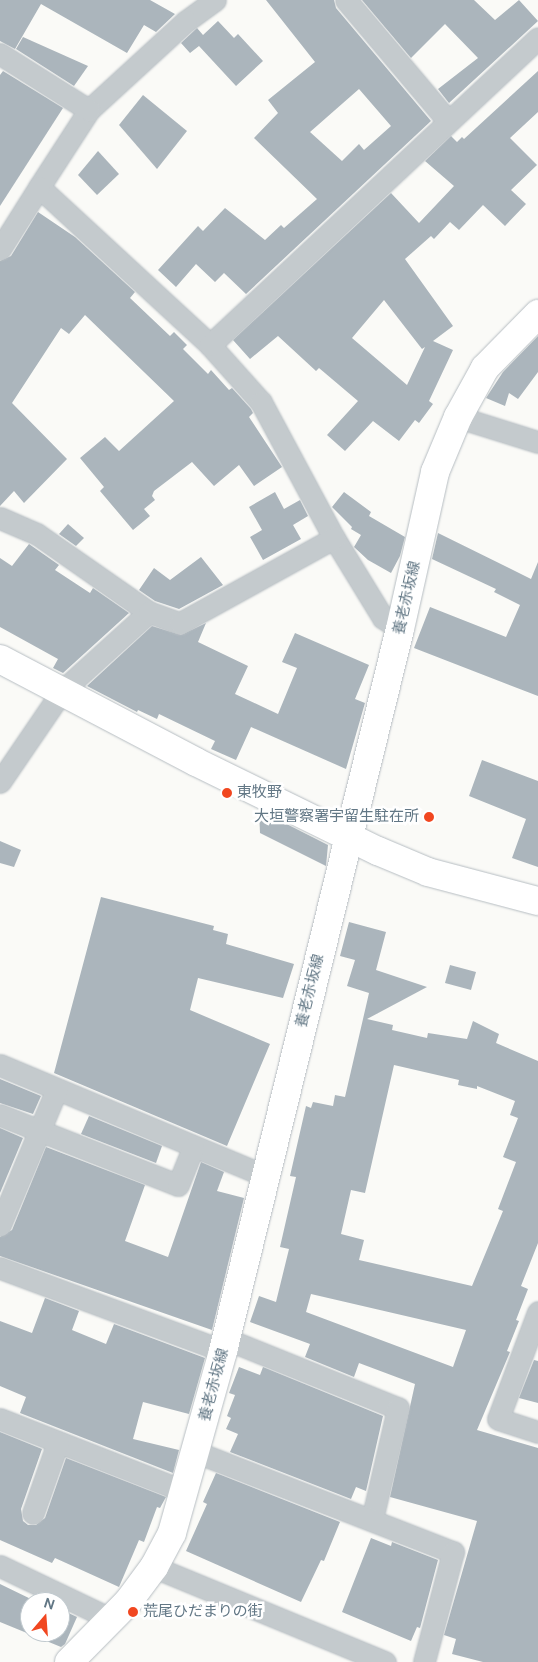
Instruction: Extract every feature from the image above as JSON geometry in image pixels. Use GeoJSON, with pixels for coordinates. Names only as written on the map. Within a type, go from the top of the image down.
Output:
{"type":"FeatureCollection","features":[{"type":"Feature","properties":{"kind":"main road","name":"養老赤坂線"},"geometry":{"type":"LineString","coordinates":[[69,1662],[111,1619],[154,1567],[172,1533],[186,1492],[225,1345],[347,838],[400,629],[435,472],[458,417],[485,368],[538,314]]}},
{"type":"Feature","properties":{"kind":"main road"},"geometry":{"type":"LineString","coordinates":[[0,659],[347,838],[428,872],[538,901]]}},
{"type":"Feature","properties":{"kind":"street"},"geometry":{"type":"LineString","coordinates":[[0,249],[89,110],[186,21],[215,0]]}},
{"type":"Feature","properties":{"kind":"street"},"geometry":{"type":"LineString","coordinates":[[346,0],[448,121]]}},
{"type":"Feature","properties":{"kind":"street"},"geometry":{"type":"LineString","coordinates":[[210,345],[538,38]]}},
{"type":"Feature","properties":{"kind":"street"},"geometry":{"type":"LineString","coordinates":[[0,54],[89,110]]}},
{"type":"Feature","properties":{"kind":"street"},"geometry":{"type":"LineString","coordinates":[[40,187],[210,345],[261,402],[334,538],[383,618],[400,629]]}},
{"type":"Feature","properties":{"kind":"street"},"geometry":{"type":"LineString","coordinates":[[458,417],[538,442]]}},
{"type":"Feature","properties":{"kind":"street"},"geometry":{"type":"LineString","coordinates":[[0,518],[37,534],[149,612],[180,623],[334,538]]}},
{"type":"Feature","properties":{"kind":"street"},"geometry":{"type":"LineString","coordinates":[[0,782],[62,691],[149,612]]}},
{"type":"Feature","properties":{"kind":"street"},"geometry":{"type":"LineString","coordinates":[[0,1065],[193,1148],[266,1176]]}},
{"type":"Feature","properties":{"kind":"street"},"geometry":{"type":"LineString","coordinates":[[0,1225],[57,1088]]}},
{"type":"Feature","properties":{"kind":"street"},"geometry":{"type":"LineString","coordinates":[[0,1116],[39,1129],[178,1185],[193,1148]]}},
{"type":"Feature","properties":{"kind":"street"},"geometry":{"type":"LineString","coordinates":[[0,1268],[225,1345],[398,1408],[372,1520]]}},
{"type":"Feature","properties":{"kind":"street"},"geometry":{"type":"LineString","coordinates":[[538,1312],[498,1419],[538,1432]]}},
{"type":"Feature","properties":{"kind":"street"},"geometry":{"type":"LineString","coordinates":[[0,1419],[186,1492]]}},
{"type":"Feature","properties":{"kind":"street"},"geometry":{"type":"LineString","coordinates":[[33,1513],[58,1442]]}},
{"type":"Feature","properties":{"kind":"street"},"geometry":{"type":"LineString","coordinates":[[196,1452],[453,1552],[424,1662]]}},
{"type":"Feature","properties":{"kind":"street"},"geometry":{"type":"LineString","coordinates":[[0,1566],[111,1619]]}},
{"type":"Feature","properties":{"kind":"street"},"geometry":{"type":"LineString","coordinates":[[154,1567],[385,1662]]}},
{"type":"Feature","properties":{"kind":"building"},"geometry":{"type":"Polygon","coordinates":[[[0,0],[150,0],[175,14],[156,32],[144,25],[127,53],[41,4],[15,49],[0,41],[0,0]]]}},
{"type":"Feature","properties":{"kind":"building"},"geometry":{"type":"Polygon","coordinates":[[[266,0],[334,0],[336,8],[431,121],[246,294],[224,273],[215,282],[196,264],[176,287],[158,270],[198,226],[203,231],[225,208],[265,240],[281,225],[284,228],[317,199],[254,138],[278,113],[268,100],[315,62],[266,0]],[[359,89],[310,132],[342,161],[359,144],[364,150],[391,126],[359,89]]]}},
{"type":"Feature","properties":{"kind":"building"},"geometry":{"type":"Polygon","coordinates":[[[362,0],[474,0],[495,20],[519,0],[538,21],[449,103],[438,89],[478,58],[445,24],[411,58],[362,0]]]}},
{"type":"Feature","properties":{"kind":"building"},"geometry":{"type":"Polygon","coordinates":[[[218,21],[234,38],[238,34],[263,61],[236,86],[199,46],[190,53],[181,43],[197,28],[203,35],[218,21]]]}},
{"type":"Feature","properties":{"kind":"building"},"geometry":{"type":"Polygon","coordinates":[[[23,37],[88,66],[74,86],[16,49],[23,37]]]}},
{"type":"Feature","properties":{"kind":"building"},"geometry":{"type":"Polygon","coordinates":[[[3,71],[63,108],[0,206],[0,75],[3,71]]]}},
{"type":"Feature","properties":{"kind":"building"},"geometry":{"type":"Polygon","coordinates":[[[538,71],[538,112],[510,138],[537,165],[511,190],[526,204],[505,226],[483,205],[459,230],[450,222],[434,239],[431,236],[405,259],[453,326],[433,341],[453,350],[429,401],[433,404],[419,423],[415,420],[399,441],[373,421],[345,451],[327,435],[358,401],[319,368],[316,371],[278,336],[250,359],[233,340],[391,193],[419,223],[454,186],[425,161],[451,136],[457,142],[462,137],[464,139],[538,71]],[[384,300],[352,338],[407,385],[425,347],[422,349],[384,300]]]}},
{"type":"Feature","properties":{"kind":"building"},"geometry":{"type":"Polygon","coordinates":[[[143,95],[187,131],[157,169],[119,125],[143,95]]]}},
{"type":"Feature","properties":{"kind":"building"},"geometry":{"type":"Polygon","coordinates":[[[98,151],[119,174],[97,195],[78,175],[98,151]]]}},
{"type":"Feature","properties":{"kind":"building"},"geometry":{"type":"Polygon","coordinates":[[[38,212],[75,237],[135,292],[130,298],[170,336],[174,332],[187,345],[183,349],[208,374],[211,370],[229,390],[232,388],[251,409],[253,413],[249,417],[282,467],[254,486],[239,465],[214,486],[192,462],[154,491],[152,496],[155,500],[144,509],[150,516],[133,530],[100,491],[104,487],[80,458],[105,437],[119,451],[174,401],[85,315],[69,334],[61,328],[12,403],[67,459],[24,503],[14,491],[0,506],[0,261],[11,256],[38,212]]]}},
{"type":"Feature","properties":{"kind":"building"},"geometry":{"type":"Polygon","coordinates":[[[538,336],[538,372],[518,399],[509,393],[505,406],[486,398],[503,372],[538,336]]]}},
{"type":"Feature","properties":{"kind":"building"},"geometry":{"type":"Polygon","coordinates":[[[275,492],[284,509],[300,500],[308,516],[293,525],[301,539],[263,560],[250,537],[262,530],[249,507],[275,492]]]}},
{"type":"Feature","properties":{"kind":"building"},"geometry":{"type":"Polygon","coordinates":[[[344,492],[371,512],[369,516],[405,537],[400,556],[391,573],[368,560],[354,547],[361,535],[351,529],[352,527],[332,507],[344,492]]]}},
{"type":"Feature","properties":{"kind":"building"},"geometry":{"type":"Polygon","coordinates":[[[68,524],[84,538],[76,546],[59,534],[68,524]]]}},
{"type":"Feature","properties":{"kind":"building"},"geometry":{"type":"Polygon","coordinates":[[[438,533],[531,579],[538,562],[538,696],[414,648],[430,607],[506,637],[520,605],[494,592],[496,589],[432,559],[438,533]]]}},
{"type":"Feature","properties":{"kind":"building"},"geometry":{"type":"Polygon","coordinates":[[[29,544],[59,565],[55,570],[90,593],[93,588],[129,613],[63,673],[53,668],[58,659],[0,627],[0,558],[12,566],[29,544]]]}},
{"type":"Feature","properties":{"kind":"building"},"geometry":{"type":"Polygon","coordinates":[[[201,557],[223,585],[179,609],[155,601],[139,590],[154,568],[170,580],[201,557]]]}},
{"type":"Feature","properties":{"kind":"building"},"geometry":{"type":"Polygon","coordinates":[[[206,623],[198,642],[248,666],[235,694],[278,714],[297,668],[282,662],[295,633],[369,665],[355,699],[365,703],[346,769],[251,727],[236,760],[211,749],[215,741],[159,714],[157,719],[138,710],[137,712],[87,686],[152,626],[181,635],[206,623]]]}},
{"type":"Feature","properties":{"kind":"building"},"geometry":{"type":"Polygon","coordinates":[[[482,760],[538,781],[538,867],[512,858],[526,819],[469,796],[482,760]]]}},
{"type":"Feature","properties":{"kind":"building"},"geometry":{"type":"Polygon","coordinates":[[[259,810],[328,845],[326,866],[260,833],[259,810]]]}},
{"type":"Feature","properties":{"kind":"building"},"geometry":{"type":"Polygon","coordinates":[[[0,841],[21,850],[14,867],[0,863],[0,841]]]}},
{"type":"Feature","properties":{"kind":"building"},"geometry":{"type":"Polygon","coordinates":[[[101,897],[214,926],[213,930],[228,934],[226,944],[294,964],[283,998],[198,978],[190,1010],[270,1044],[227,1146],[54,1073],[101,897]]]}},
{"type":"Feature","properties":{"kind":"building"},"geometry":{"type":"Polygon","coordinates":[[[349,922],[386,932],[376,970],[427,987],[367,1019],[393,1025],[392,1030],[427,1038],[428,1033],[467,1039],[473,1021],[499,1034],[496,1043],[538,1061],[538,1243],[521,1286],[528,1289],[516,1320],[519,1321],[507,1351],[510,1352],[477,1430],[538,1448],[538,1662],[483,1662],[452,1654],[456,1639],[444,1635],[477,1521],[390,1497],[415,1384],[359,1363],[354,1377],[305,1357],[310,1344],[250,1322],[259,1296],[276,1302],[289,1249],[280,1247],[296,1177],[290,1176],[306,1106],[311,1108],[313,1102],[333,1106],[335,1095],[345,1097],[369,993],[347,986],[355,960],[340,956],[349,922]],[[394,1065],[365,1193],[351,1190],[341,1234],[364,1240],[359,1260],[472,1286],[503,1211],[498,1209],[516,1162],[503,1157],[518,1118],[510,1115],[515,1101],[477,1086],[477,1089],[458,1085],[459,1080],[394,1065]],[[311,1294],[306,1312],[453,1367],[466,1330],[311,1294]]]}},
{"type":"Feature","properties":{"kind":"building"},"geometry":{"type":"Polygon","coordinates":[[[450,965],[476,972],[471,990],[445,983],[450,965]]]}},
{"type":"Feature","properties":{"kind":"building"},"geometry":{"type":"Polygon","coordinates":[[[0,1079],[41,1096],[33,1114],[0,1103],[0,1079]]]}},
{"type":"Feature","properties":{"kind":"building"},"geometry":{"type":"Polygon","coordinates":[[[89,1116],[162,1146],[156,1163],[81,1134],[89,1116]]]}},
{"type":"Feature","properties":{"kind":"building"},"geometry":{"type":"Polygon","coordinates":[[[0,1128],[23,1138],[0,1193],[0,1128]]]}},
{"type":"Feature","properties":{"kind":"building"},"geometry":{"type":"Polygon","coordinates":[[[46,1147],[145,1185],[125,1241],[168,1257],[201,1162],[224,1172],[217,1191],[244,1198],[212,1330],[0,1256],[0,1237],[12,1230],[46,1147]]]}},
{"type":"Feature","properties":{"kind":"building"},"geometry":{"type":"Polygon","coordinates":[[[45,1298],[79,1311],[72,1330],[106,1344],[114,1324],[205,1358],[189,1414],[143,1402],[133,1439],[179,1450],[173,1473],[20,1413],[26,1397],[0,1386],[0,1321],[32,1333],[45,1298]]]}},
{"type":"Feature","properties":{"kind":"building"},"geometry":{"type":"Polygon","coordinates":[[[534,1360],[538,1361],[538,1403],[519,1398],[534,1360]]]}},
{"type":"Feature","properties":{"kind":"building"},"geometry":{"type":"Polygon","coordinates":[[[239,1367],[260,1375],[263,1367],[383,1416],[366,1491],[356,1487],[351,1499],[230,1452],[238,1434],[226,1429],[231,1418],[227,1416],[235,1395],[229,1393],[239,1367]]]}},
{"type":"Feature","properties":{"kind":"building"},"geometry":{"type":"Polygon","coordinates":[[[0,1432],[42,1449],[21,1509],[23,1521],[28,1525],[36,1525],[45,1518],[66,1458],[166,1497],[160,1508],[157,1507],[144,1542],[139,1540],[119,1587],[55,1558],[52,1563],[0,1540],[0,1432]]]}},
{"type":"Feature","properties":{"kind":"building"},"geometry":{"type":"Polygon","coordinates":[[[216,1473],[340,1522],[324,1561],[321,1560],[301,1602],[186,1551],[207,1504],[203,1502],[216,1473]]]}},
{"type":"Feature","properties":{"kind":"building"},"geometry":{"type":"Polygon","coordinates":[[[371,1538],[391,1546],[392,1542],[438,1560],[420,1628],[417,1627],[411,1641],[342,1612],[371,1538]]]}},
{"type":"Feature","properties":{"kind":"building"},"geometry":{"type":"Polygon","coordinates":[[[0,1584],[20,1594],[20,1630],[0,1622],[0,1584]]]}},
{"type":"Feature","properties":{"kind":"building"},"geometry":{"type":"Polygon","coordinates":[[[70,1614],[77,1617],[70,1633],[70,1614]]]}},
{"type":"Feature","properties":{"kind":"building"},"geometry":{"type":"Polygon","coordinates":[[[49,1642],[66,1642],[61,1647],[49,1642]]]}},
{"type":"Feature","properties":{"kind":"place","name":"東牧野"},"geometry":{"type":"Point","coordinates":[227,793]}},
{"type":"Feature","properties":{"kind":"place","name":"大垣警察署宇留生駐在所"},"geometry":{"type":"Point","coordinates":[429,817]}},
{"type":"Feature","properties":{"kind":"place","name":"荒尾ひだまりの街"},"geometry":{"type":"Point","coordinates":[133,1612]}}]}
